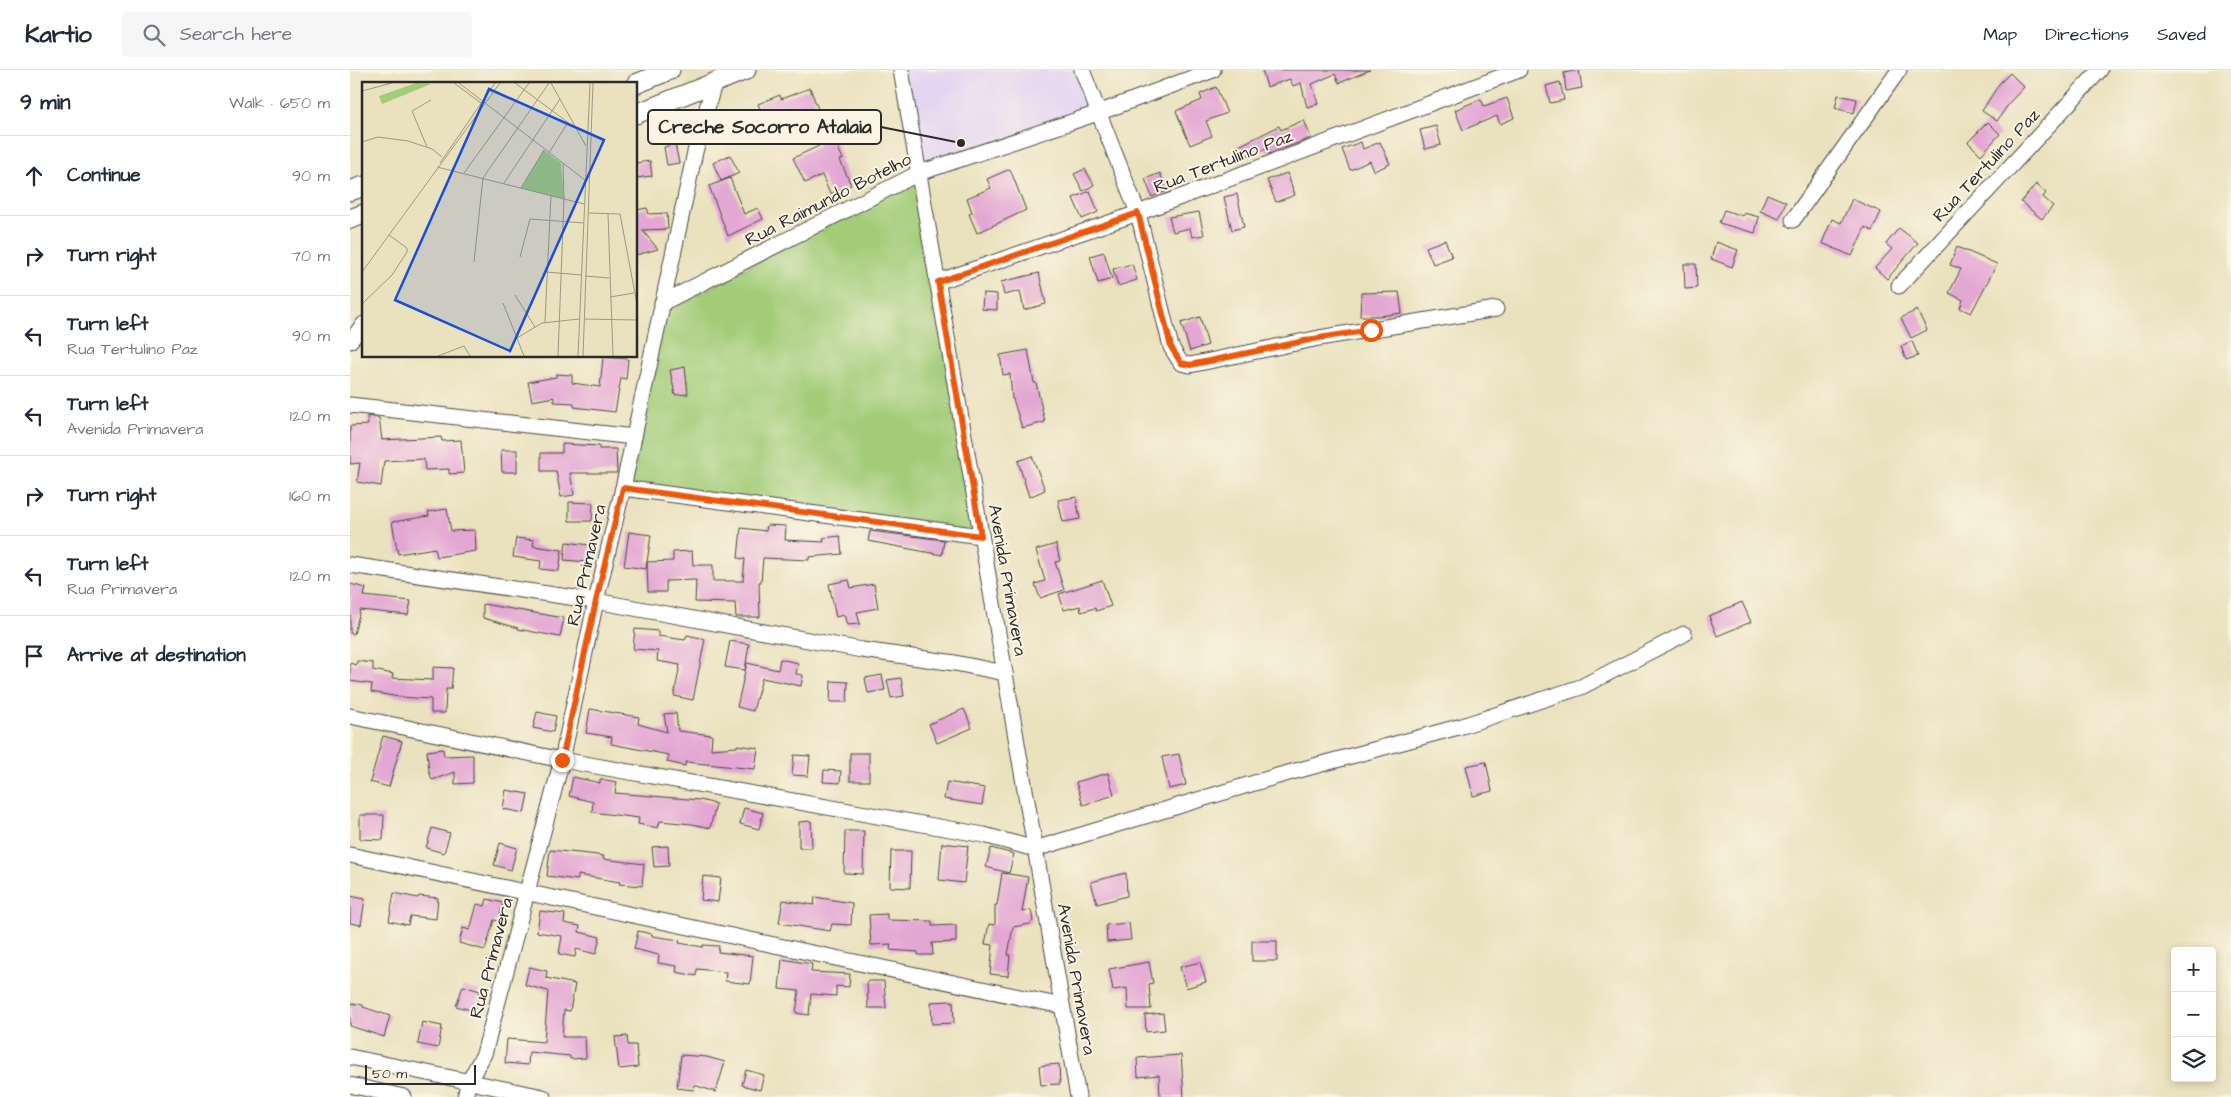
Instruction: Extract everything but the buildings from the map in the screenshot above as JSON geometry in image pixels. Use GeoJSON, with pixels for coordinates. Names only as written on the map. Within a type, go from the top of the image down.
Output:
{"type":"FeatureCollection","features":[{"type":"Feature","properties":{"kind":"main road"},"geometry":{"type":"LineString","coordinates":[[638,83],[670,70]]}},
{"type":"Feature","properties":{"kind":"main road"},"geometry":{"type":"LineString","coordinates":[[638,113],[746,70]]}},
{"type":"Feature","properties":{"kind":"main road"},"geometry":{"type":"LineString","coordinates":[[350,191],[362,187]]}},
{"type":"Feature","properties":{"kind":"main road"},"geometry":{"type":"LineString","coordinates":[[350,219],[362,215]]}},
{"type":"Feature","properties":{"kind":"street","name":"Avenida Primavera"},"geometry":{"type":"LineString","coordinates":[[901,70],[1078,1097]]}},
{"type":"Feature","properties":{"kind":"street"},"geometry":{"type":"LineString","coordinates":[[1082,70],[1138,213],[1171,347],[1181,363],[1190,365],[1319,338],[1496,309]]}},
{"type":"Feature","properties":{"kind":"street","name":"Rua Raimundo Botelho"},"geometry":{"type":"LineString","coordinates":[[662,303],[919,173],[1098,113],[1213,70]]}},
{"type":"Feature","properties":{"kind":"street","name":"Rua Tertulino Paz"},"geometry":{"type":"LineString","coordinates":[[938,282],[1138,213],[1519,70]]}},
{"type":"Feature","properties":{"kind":"street"},"geometry":{"type":"LineString","coordinates":[[1793,220],[1899,70]]}},
{"type":"Feature","properties":{"kind":"street","name":"Rua Tertulino Paz"},"geometry":{"type":"LineString","coordinates":[[1899,286],[2100,70]]}},
{"type":"Feature","properties":{"kind":"street","name":"Rua Primavera"},"geometry":{"type":"LineString","coordinates":[[484,1054],[529,892],[562,760],[596,601],[623,488],[694,152],[714,83]]}},
{"type":"Feature","properties":{"kind":"street"},"geometry":{"type":"LineString","coordinates":[[351,343],[362,327]]}},
{"type":"Feature","properties":{"kind":"street"},"geometry":{"type":"LineString","coordinates":[[350,405],[634,437]]}},
{"type":"Feature","properties":{"kind":"street"},"geometry":{"type":"LineString","coordinates":[[623,488],[981,536]]}},
{"type":"Feature","properties":{"kind":"street"},"geometry":{"type":"LineString","coordinates":[[350,565],[596,601],[862,650],[955,663],[1005,673]]}},
{"type":"Feature","properties":{"kind":"street"},"geometry":{"type":"LineString","coordinates":[[350,716],[562,760],[984,835],[1035,849],[1281,775],[1462,726],[1581,687],[1684,634]]}},
{"type":"Feature","properties":{"kind":"street"},"geometry":{"type":"LineString","coordinates":[[350,855],[1062,1006]]}},
{"type":"Feature","properties":{"kind":"street"},"geometry":{"type":"LineString","coordinates":[[464,1097],[469,1081],[484,1054]]}},
{"type":"Feature","properties":{"kind":"street"},"geometry":{"type":"LineString","coordinates":[[484,1054],[485,1091]]}},
{"type":"Feature","properties":{"kind":"street"},"geometry":{"type":"LineString","coordinates":[[350,1057],[469,1081],[485,1091],[543,1097]]}},
{"type":"Feature","properties":{"kind":"street"},"geometry":{"type":"LineString","coordinates":[[350,1086],[404,1097]]}},
{"type":"Feature","properties":{"kind":"shaded area"},"geometry":{"type":"Polygon","coordinates":[[[901,70],[1082,70],[1098,113],[919,173],[901,70]]]}},
{"type":"Feature","properties":{"kind":"green space"},"geometry":{"type":"Polygon","coordinates":[[[919,173],[981,536],[623,488],[660,315],[919,173]]]}},
{"type":"Feature","properties":{"kind":"place","name":"Creche Socorro Atalaia"},"geometry":{"type":"Point","coordinates":[961,143]}},
{"type":"Feature","properties":{"kind":"route"},"geometry":{"type":"LineString","coordinates":[[562,760],[596,601],[623,488],[981,536],[938,282],[1138,213],[1171,347],[1181,363],[1190,365],[1319,338],[1371,330]]}}]}
